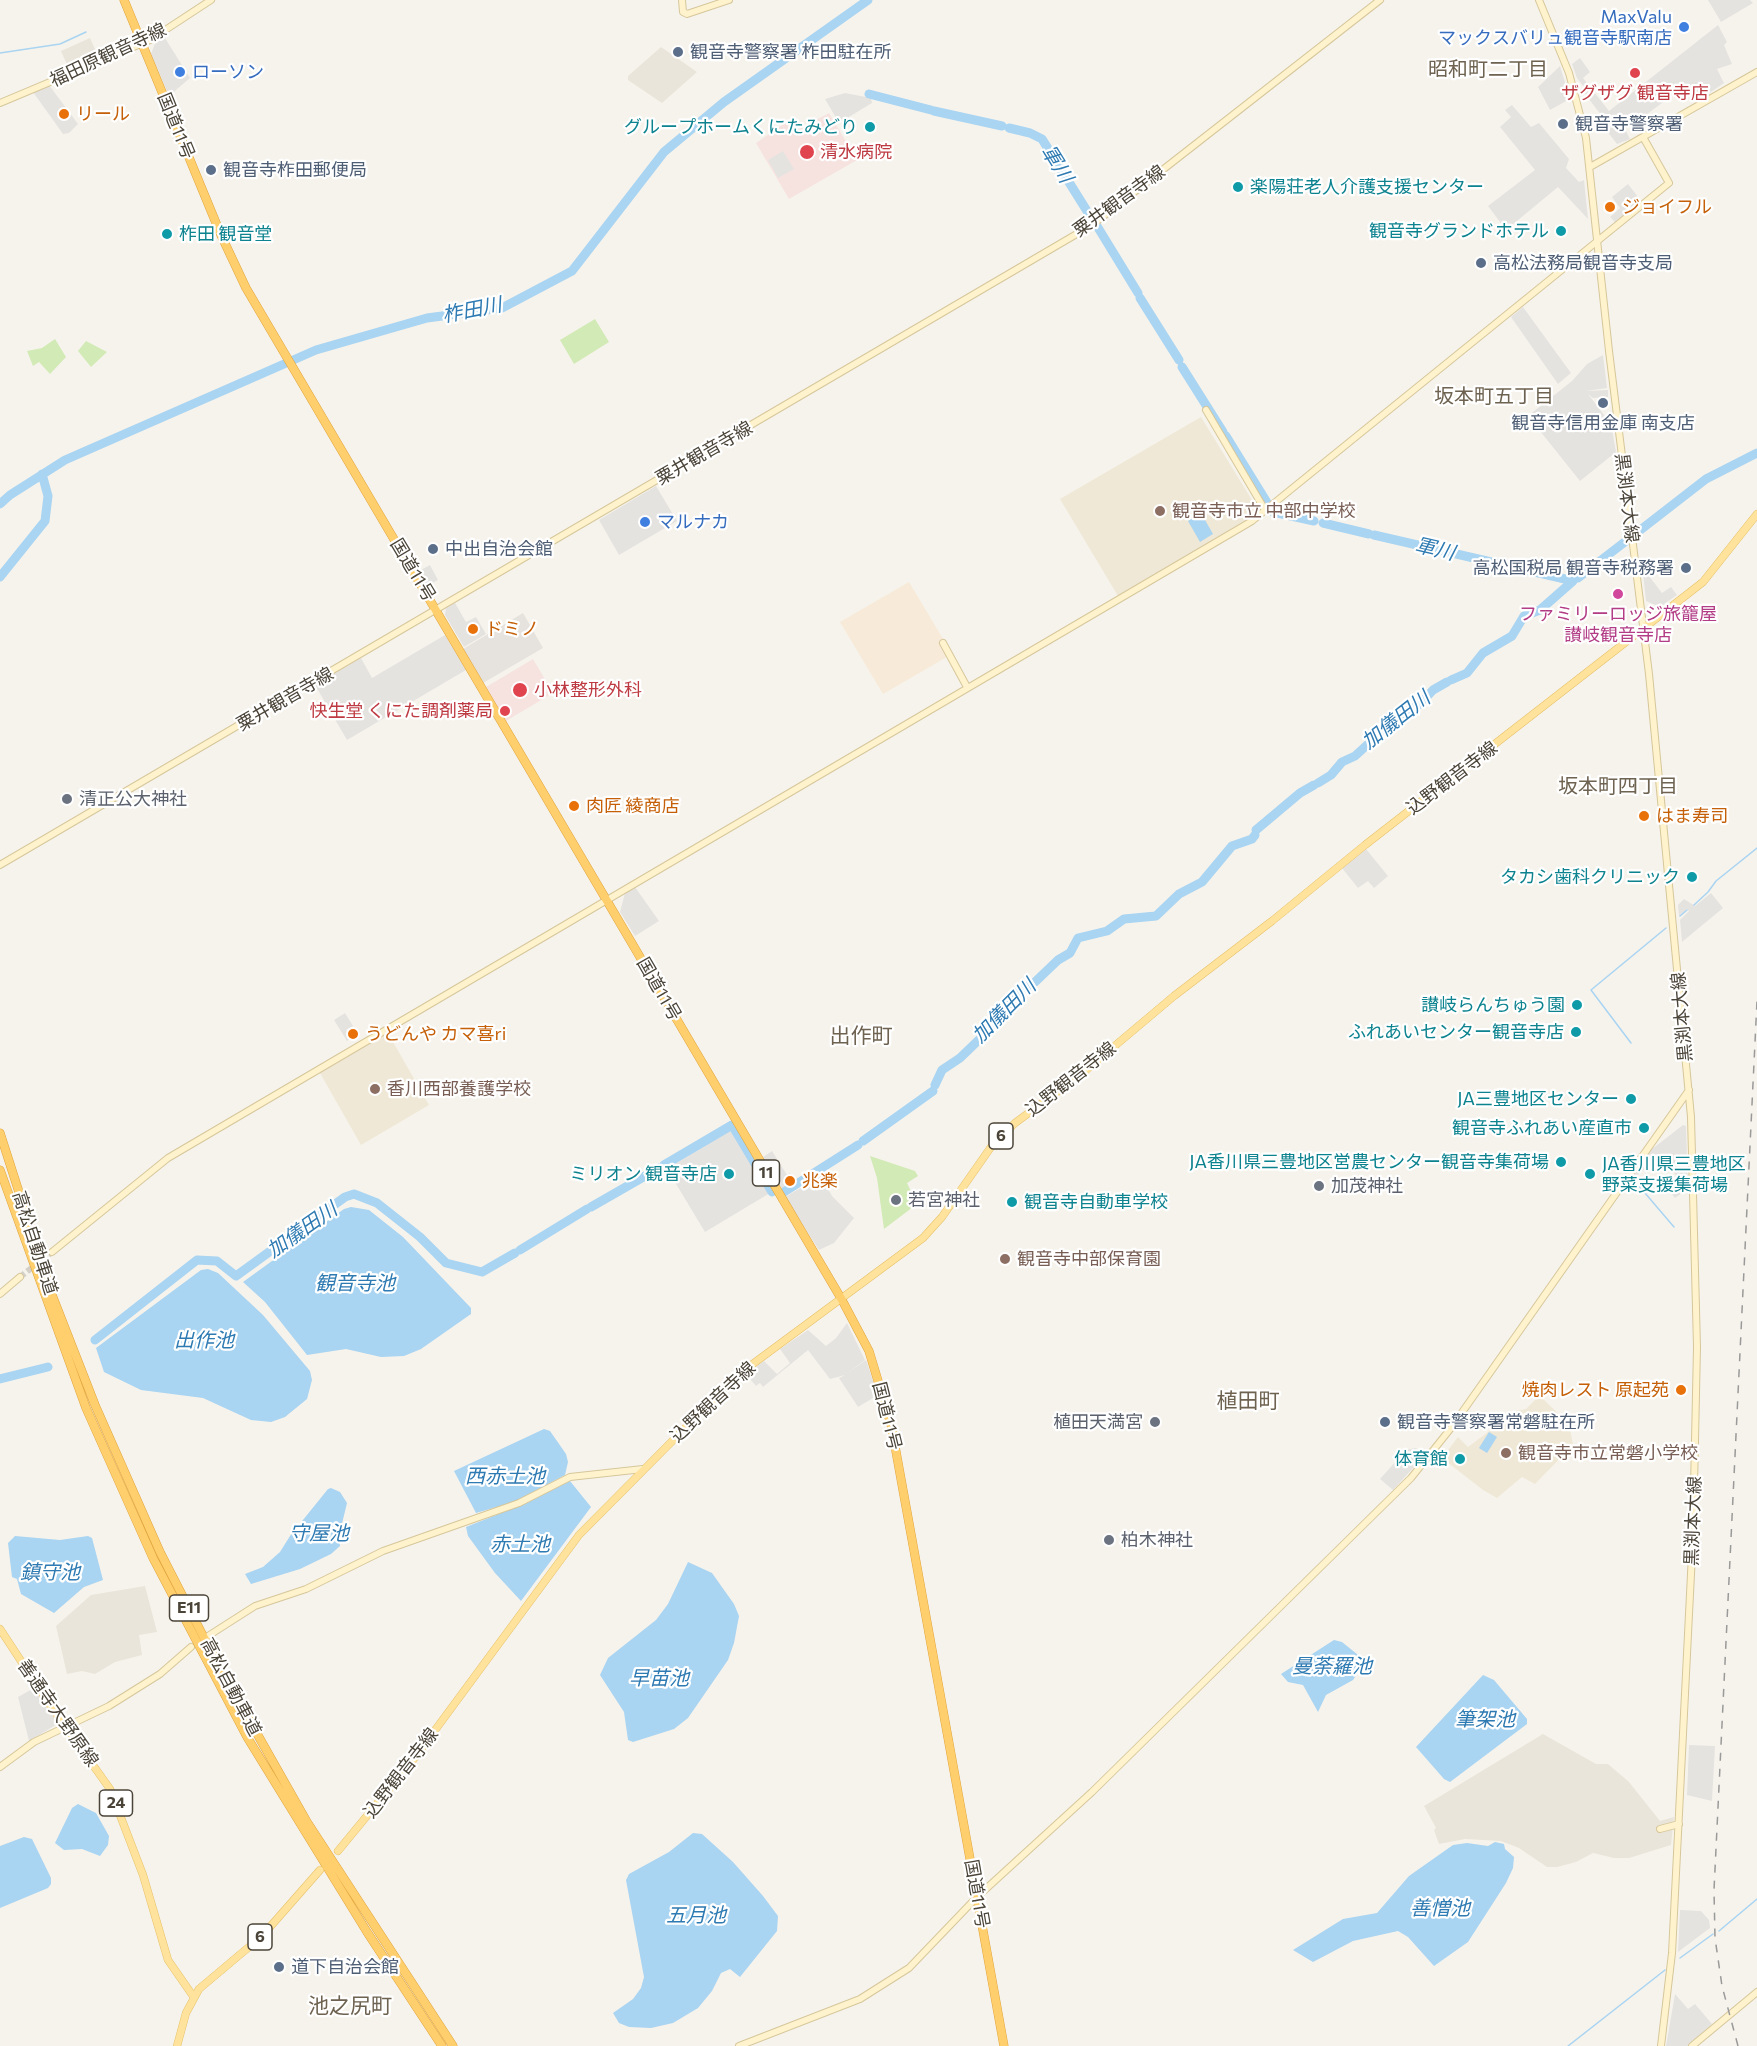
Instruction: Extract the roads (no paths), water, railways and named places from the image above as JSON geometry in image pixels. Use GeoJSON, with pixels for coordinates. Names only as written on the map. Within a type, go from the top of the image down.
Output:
{"type":"FeatureCollection","features":[{"type":"Feature","properties":{"kind":"highway","name":"国道11号"},"geometry":{"type":"LineString","coordinates":[[124,0],[233,261],[842,1300],[871,1356],[888,1410],[1004,2046]]}},
{"type":"Feature","properties":{"kind":"highway","name":"高松自動車道"},"geometry":{"type":"LineString","coordinates":[[0,1133],[52,1295],[95,1405],[160,1552],[217,1663],[307,1822],[453,2046]]}},
{"type":"Feature","properties":{"kind":"highway","name":"高松自動車道"},"geometry":{"type":"LineString","coordinates":[[0,1170],[86,1408],[158,1568],[247,1737],[367,1932],[442,2046]]}},
{"type":"Feature","properties":{"kind":"main road","name":"込野観音寺線"},"geometry":{"type":"LineString","coordinates":[[338,1851],[413,1760],[579,1535],[643,1469],[750,1366],[923,1238],[942,1217],[994,1144],[1015,1123],[1079,1076],[1174,996],[1703,582],[1757,514]]}},
{"type":"Feature","properties":{"kind":"main road","name":"善通寺大野原線"},"geometry":{"type":"LineString","coordinates":[[0,1629],[110,1789],[143,1875],[168,1960],[193,1996]]}},
{"type":"Feature","properties":{"kind":"main road","name":"6"},"geometry":{"type":"LineString","coordinates":[[193,1996],[262,1936],[320,1870]]}},
{"type":"Feature","properties":{"kind":"main road"},"geometry":{"type":"LineString","coordinates":[[177,2046],[193,1996]]}},
{"type":"Feature","properties":{"kind":"street","name":"福田原観音寺線"},"geometry":{"type":"LineString","coordinates":[[0,103],[141,44],[211,0]]}},
{"type":"Feature","properties":{"kind":"street"},"geometry":{"type":"LineString","coordinates":[[682,0],[683,12],[687,14],[729,0]]}},
{"type":"Feature","properties":{"kind":"street","name":"粟井観音寺線"},"geometry":{"type":"LineString","coordinates":[[0,865],[1092,225],[1380,0]]}},
{"type":"Feature","properties":{"kind":"street","name":"黒渕本大線"},"geometry":{"type":"LineString","coordinates":[[1539,0],[1576,94],[1590,167],[1643,630],[1689,1090],[1696,1277],[1696,1402],[1671,1973],[1660,2046]]}},
{"type":"Feature","properties":{"kind":"street"},"geometry":{"type":"LineString","coordinates":[[1590,167],[1757,72]]}},
{"type":"Feature","properties":{"kind":"street"},"geometry":{"type":"LineString","coordinates":[[52,1252],[168,1158],[1252,521],[1669,183],[1643,137]]}},
{"type":"Feature","properties":{"kind":"street"},"geometry":{"type":"LineString","coordinates":[[1206,410],[1265,510]]}},
{"type":"Feature","properties":{"kind":"street"},"geometry":{"type":"LineString","coordinates":[[943,643],[968,687]]}},
{"type":"Feature","properties":{"kind":"street"},"geometry":{"type":"LineString","coordinates":[[739,2046],[860,1999],[886,1984],[927,1951],[977,1897],[1092,1792],[1411,1478],[1451,1428],[1689,1090]]}},
{"type":"Feature","properties":{"kind":"street"},"geometry":{"type":"LineString","coordinates":[[0,1294],[20,1277]]}},
{"type":"Feature","properties":{"kind":"street"},"geometry":{"type":"LineString","coordinates":[[208,1635],[255,1606],[306,1589],[384,1551],[519,1503],[570,1477],[643,1469]]}},
{"type":"Feature","properties":{"kind":"street"},"geometry":{"type":"LineString","coordinates":[[0,1767],[34,1742],[108,1706],[160,1674],[191,1647]]}},
{"type":"Feature","properties":{"kind":"street"},"geometry":{"type":"LineString","coordinates":[[1660,1829],[1679,1824]]}},
{"type":"Feature","properties":{"kind":"street"},"geometry":{"type":"LineString","coordinates":[[1692,2046],[1757,1992]]}},
{"type":"Feature","properties":{"kind":"water"},"geometry":{"type":"Polygon","coordinates":[[[1201,513],[1213,534],[1200,542],[1188,521],[1201,513]]]}},
{"type":"Feature","properties":{"kind":"water","name":"観音寺池"},"geometry":{"type":"Polygon","coordinates":[[[351,1207],[369,1210],[403,1237],[471,1308],[471,1314],[421,1349],[404,1356],[381,1357],[346,1349],[307,1355],[265,1302],[243,1282],[344,1209],[351,1207]]]}},
{"type":"Feature","properties":{"kind":"water","name":"出作池"},"geometry":{"type":"Polygon","coordinates":[[[208,1269],[218,1273],[263,1315],[310,1371],[312,1380],[307,1399],[285,1417],[271,1422],[251,1420],[203,1398],[141,1390],[104,1372],[96,1348],[201,1270],[208,1269]]]}},
{"type":"Feature","properties":{"kind":"water","name":"西赤土池"},"geometry":{"type":"Polygon","coordinates":[[[544,1429],[550,1431],[566,1454],[568,1462],[565,1475],[514,1502],[476,1513],[454,1471],[544,1429]]]}},
{"type":"Feature","properties":{"kind":"water"},"geometry":{"type":"Polygon","coordinates":[[[1489,1432],[1497,1437],[1487,1453],[1479,1448],[1489,1432]]]}},
{"type":"Feature","properties":{"kind":"water","name":"赤土池"},"geometry":{"type":"Polygon","coordinates":[[[570,1481],[591,1507],[521,1601],[495,1573],[468,1536],[466,1527],[524,1504],[570,1481]]]}},
{"type":"Feature","properties":{"kind":"water","name":"守屋池"},"geometry":{"type":"Polygon","coordinates":[[[331,1488],[340,1492],[347,1503],[339,1536],[340,1546],[331,1554],[300,1569],[251,1584],[245,1574],[263,1567],[280,1552],[290,1536],[331,1488]]]}},
{"type":"Feature","properties":{"kind":"water","name":"鎮守池"},"geometry":{"type":"Polygon","coordinates":[[[15,1536],[60,1540],[88,1536],[92,1538],[103,1580],[84,1587],[54,1613],[21,1594],[17,1579],[12,1577],[8,1543],[15,1536]]]}},
{"type":"Feature","properties":{"kind":"water","name":"早苗池"},"geometry":{"type":"Polygon","coordinates":[[[688,1562],[712,1573],[734,1604],[739,1616],[734,1643],[728,1660],[688,1718],[674,1729],[633,1742],[628,1740],[624,1712],[600,1675],[608,1658],[656,1620],[668,1604],[688,1562]]]}},
{"type":"Feature","properties":{"kind":"water","name":"曼荼羅池"},"geometry":{"type":"Polygon","coordinates":[[[1334,1640],[1342,1642],[1363,1659],[1364,1664],[1353,1680],[1326,1695],[1318,1712],[1303,1685],[1288,1682],[1281,1674],[1334,1640]]]}},
{"type":"Feature","properties":{"kind":"water","name":"筆架池"},"geometry":{"type":"Polygon","coordinates":[[[1483,1675],[1494,1680],[1527,1719],[1527,1724],[1450,1782],[1444,1779],[1416,1747],[1483,1675]]]}},
{"type":"Feature","properties":{"kind":"water"},"geometry":{"type":"Polygon","coordinates":[[[78,1804],[96,1813],[109,1836],[108,1845],[100,1856],[82,1849],[64,1850],[55,1843],[72,1808],[78,1804]]]}},
{"type":"Feature","properties":{"kind":"water","name":"五月池"},"geometry":{"type":"Polygon","coordinates":[[[693,1833],[702,1834],[733,1862],[763,1896],[778,1916],[777,1931],[740,1977],[730,1969],[721,1973],[712,1991],[698,2008],[673,2023],[651,2028],[629,2027],[619,2023],[613,2013],[633,1999],[641,1988],[644,1977],[626,1880],[629,1874],[669,1852],[693,1833]]]}},
{"type":"Feature","properties":{"kind":"water"},"geometry":{"type":"Polygon","coordinates":[[[24,1837],[32,1839],[51,1878],[51,1884],[48,1888],[0,1908],[0,1846],[24,1837]]]}},
{"type":"Feature","properties":{"kind":"water","name":"善憎池"},"geometry":{"type":"Polygon","coordinates":[[[1495,1842],[1504,1844],[1505,1849],[1514,1857],[1513,1868],[1506,1883],[1468,1942],[1434,1966],[1408,1937],[1398,1931],[1353,1941],[1313,1962],[1293,1950],[1343,1919],[1377,1913],[1409,1876],[1453,1845],[1467,1843],[1488,1846],[1495,1842]]]}},
{"type":"Feature","properties":{"kind":"waterway","name":"柞田川"},"geometry":{"type":"LineString","coordinates":[[0,504],[10,495],[65,460],[316,350],[427,318],[502,308],[572,271],[664,152],[724,102],[868,0]]}},
{"type":"Feature","properties":{"kind":"waterway"},"geometry":{"type":"LineString","coordinates":[[0,53],[60,44],[86,32]]}},
{"type":"Feature","properties":{"kind":"waterway","name":"軍川"},"geometry":{"type":"LineString","coordinates":[[869,94],[931,110]]}},
{"type":"Feature","properties":{"kind":"waterway","name":"軍川"},"geometry":{"type":"LineString","coordinates":[[934,111],[1002,126]]}},
{"type":"Feature","properties":{"kind":"waterway","name":"軍川"},"geometry":{"type":"LineString","coordinates":[[1009,128],[1030,133],[1042,139],[1092,219]]}},
{"type":"Feature","properties":{"kind":"waterway","name":"軍川"},"geometry":{"type":"LineString","coordinates":[[1097,226],[1138,293]]}},
{"type":"Feature","properties":{"kind":"waterway","name":"軍川"},"geometry":{"type":"LineString","coordinates":[[1140,298],[1179,360]]}},
{"type":"Feature","properties":{"kind":"waterway","name":"軍川"},"geometry":{"type":"LineString","coordinates":[[1182,367],[1223,432]]}},
{"type":"Feature","properties":{"kind":"waterway","name":"軍川"},"geometry":{"type":"LineString","coordinates":[[1226,436],[1268,504]]}},
{"type":"Feature","properties":{"kind":"waterway","name":"加儀田川"},"geometry":{"type":"LineString","coordinates":[[1639,531],[1706,479],[1757,453]]}},
{"type":"Feature","properties":{"kind":"waterway"},"geometry":{"type":"LineString","coordinates":[[0,577],[45,521],[48,496],[42,474]]}},
{"type":"Feature","properties":{"kind":"waterway","name":"軍川"},"geometry":{"type":"LineString","coordinates":[[1273,512],[1314,521]]}},
{"type":"Feature","properties":{"kind":"waterway","name":"軍川"},"geometry":{"type":"LineString","coordinates":[[1323,523],[1369,534]]}},
{"type":"Feature","properties":{"kind":"waterway","name":"軍川"},"geometry":{"type":"LineString","coordinates":[[1374,535],[1565,579]]}},
{"type":"Feature","properties":{"kind":"waterway","name":"加儀田川"},"geometry":{"type":"LineString","coordinates":[[1578,578],[1626,541]]}},
{"type":"Feature","properties":{"kind":"waterway","name":"加儀田川"},"geometry":{"type":"LineString","coordinates":[[1451,680],[1467,673],[1483,653],[1512,636],[1524,616],[1540,610],[1573,581]]}},
{"type":"Feature","properties":{"kind":"waterway","name":"加儀田川"},"geometry":{"type":"LineString","coordinates":[[1318,783],[1331,775],[1342,762],[1355,756],[1400,715],[1420,704],[1433,690],[1447,682]]}},
{"type":"Feature","properties":{"kind":"waterway","name":"加儀田川"},"geometry":{"type":"LineString","coordinates":[[1256,830],[1300,793],[1314,785]]}},
{"type":"Feature","properties":{"kind":"waterway","name":"加儀田川"},"geometry":{"type":"LineString","coordinates":[[935,1085],[942,1070],[960,1058],[988,1031],[1019,991],[1035,982],[1058,960],[1070,953],[1078,938],[1107,931],[1124,919],[1156,916],[1179,894],[1202,882],[1232,846],[1252,839],[1255,835]]}},
{"type":"Feature","properties":{"kind":"waterway"},"geometry":{"type":"LineString","coordinates":[[1694,905],[1716,881],[1757,848]]}},
{"type":"Feature","properties":{"kind":"waterway"},"geometry":{"type":"LineString","coordinates":[[1680,916],[1687,910]]}},
{"type":"Feature","properties":{"kind":"waterway"},"geometry":{"type":"LineString","coordinates":[[1631,1043],[1591,990],[1666,928]]}},
{"type":"Feature","properties":{"kind":"waterway","name":"加儀田川"},"geometry":{"type":"LineString","coordinates":[[863,1141],[933,1091]]}},
{"type":"Feature","properties":{"kind":"waterway","name":"加儀田川"},"geometry":{"type":"LineString","coordinates":[[664,1165],[732,1125]]}},
{"type":"Feature","properties":{"kind":"waterway","name":"加儀田川"},"geometry":{"type":"LineString","coordinates":[[735,1130],[772,1192]]}},
{"type":"Feature","properties":{"kind":"waterway","name":"加儀田川"},"geometry":{"type":"LineString","coordinates":[[784,1192],[858,1145]]}},
{"type":"Feature","properties":{"kind":"waterway","name":"加儀田川"},"geometry":{"type":"LineString","coordinates":[[591,1207],[659,1168]]}},
{"type":"Feature","properties":{"kind":"waterway"},"geometry":{"type":"LineString","coordinates":[[1639,1186],[1674,1227]]}},
{"type":"Feature","properties":{"kind":"waterway","name":"加儀田川"},"geometry":{"type":"LineString","coordinates":[[95,1340],[197,1260],[217,1261],[236,1276],[345,1197],[354,1194],[377,1203],[420,1237],[446,1263],[482,1272],[515,1253]]}},
{"type":"Feature","properties":{"kind":"waterway","name":"加儀田川"},"geometry":{"type":"LineString","coordinates":[[520,1250],[587,1209]]}},
{"type":"Feature","properties":{"kind":"waterway","name":"加儀田川"},"geometry":{"type":"LineString","coordinates":[[0,1379],[48,1367]]}},
{"type":"Feature","properties":{"kind":"waterway"},"geometry":{"type":"LineString","coordinates":[[1719,1931],[1757,1899]]}},
{"type":"Feature","properties":{"kind":"waterway"},"geometry":{"type":"LineString","coordinates":[[1680,1958],[1713,1934]]}},
{"type":"Feature","properties":{"kind":"waterway"},"geometry":{"type":"LineString","coordinates":[[1568,2046],[1665,1970]]}},
{"type":"Feature","properties":{"kind":"tunnel"},"geometry":{"type":"LineString","coordinates":[[20,1277],[52,1252]]}},
{"type":"Feature","properties":{"kind":"railway"},"geometry":{"type":"LineString","coordinates":[[1738,2046],[1722,1986],[1715,1938],[1714,1890],[1757,1001]]}},
{"type":"Feature","properties":{"kind":"place","name":"MaxValu マックスバリュ観音寺駅南店"},"geometry":{"type":"Point","coordinates":[1684,27]}},
{"type":"Feature","properties":{"kind":"place","name":"観音寺警察署 柞田駐在所"},"geometry":{"type":"Point","coordinates":[678,52]}},
{"type":"Feature","properties":{"kind":"place","name":"ローソン"},"geometry":{"type":"Point","coordinates":[180,72]}},
{"type":"Feature","properties":{"kind":"place","name":"ザグザグ 観音寺店"},"geometry":{"type":"Point","coordinates":[1635,73]}},
{"type":"Feature","properties":{"kind":"place","name":"リール"},"geometry":{"type":"Point","coordinates":[64,114]}},
{"type":"Feature","properties":{"kind":"place","name":"観音寺警察署"},"geometry":{"type":"Point","coordinates":[1563,124]}},
{"type":"Feature","properties":{"kind":"place","name":"グループホームくにたみどり"},"geometry":{"type":"Point","coordinates":[870,127]}},
{"type":"Feature","properties":{"kind":"place","name":"清水病院"},"geometry":{"type":"Point","coordinates":[807,152]}},
{"type":"Feature","properties":{"kind":"place","name":"観音寺柞田郵便局"},"geometry":{"type":"Point","coordinates":[211,170]}},
{"type":"Feature","properties":{"kind":"place","name":"楽陽荘老人介護支援センター"},"geometry":{"type":"Point","coordinates":[1238,187]}},
{"type":"Feature","properties":{"kind":"place","name":"ジョイフル"},"geometry":{"type":"Point","coordinates":[1610,207]}},
{"type":"Feature","properties":{"kind":"place","name":"観音寺グランドホテル"},"geometry":{"type":"Point","coordinates":[1561,231]}},
{"type":"Feature","properties":{"kind":"place","name":"柞田 観音堂"},"geometry":{"type":"Point","coordinates":[167,234]}},
{"type":"Feature","properties":{"kind":"place","name":"高松法務局観音寺支局"},"geometry":{"type":"Point","coordinates":[1481,263]}},
{"type":"Feature","properties":{"kind":"place","name":"観音寺信用金庫 南支店"},"geometry":{"type":"Point","coordinates":[1603,403]}},
{"type":"Feature","properties":{"kind":"place","name":"観音寺市立 中部中学校"},"geometry":{"type":"Point","coordinates":[1160,511]}},
{"type":"Feature","properties":{"kind":"place","name":"マルナカ"},"geometry":{"type":"Point","coordinates":[645,522]}},
{"type":"Feature","properties":{"kind":"place","name":"中出自治会館"},"geometry":{"type":"Point","coordinates":[433,549]}},
{"type":"Feature","properties":{"kind":"place","name":"高松国税局 観音寺税務署"},"geometry":{"type":"Point","coordinates":[1686,568]}},
{"type":"Feature","properties":{"kind":"place","name":"ファミリーロッジ旅籠屋 讃岐観音寺店"},"geometry":{"type":"Point","coordinates":[1618,594]}},
{"type":"Feature","properties":{"kind":"place","name":"ドミノ"},"geometry":{"type":"Point","coordinates":[473,629]}},
{"type":"Feature","properties":{"kind":"place","name":"小林整形外科"},"geometry":{"type":"Point","coordinates":[520,690]}},
{"type":"Feature","properties":{"kind":"place","name":"快生堂 くにた調剤薬局"},"geometry":{"type":"Point","coordinates":[505,711]}},
{"type":"Feature","properties":{"kind":"place","name":"清正公大神社"},"geometry":{"type":"Point","coordinates":[67,799]}},
{"type":"Feature","properties":{"kind":"place","name":"肉匠 綾商店"},"geometry":{"type":"Point","coordinates":[574,806]}},
{"type":"Feature","properties":{"kind":"place","name":"はま寿司"},"geometry":{"type":"Point","coordinates":[1644,816]}},
{"type":"Feature","properties":{"kind":"place","name":"タカシ歯科クリニック"},"geometry":{"type":"Point","coordinates":[1692,877]}},
{"type":"Feature","properties":{"kind":"place","name":"讃岐らんちゅう園"},"geometry":{"type":"Point","coordinates":[1577,1005]}},
{"type":"Feature","properties":{"kind":"place","name":"ふれあいセンター観音寺店"},"geometry":{"type":"Point","coordinates":[1576,1032]}},
{"type":"Feature","properties":{"kind":"place","name":"うどんや カマ喜ri"},"geometry":{"type":"Point","coordinates":[353,1034]}},
{"type":"Feature","properties":{"kind":"place","name":"香川西部養護学校"},"geometry":{"type":"Point","coordinates":[375,1089]}},
{"type":"Feature","properties":{"kind":"place","name":"JA三豊地区センター"},"geometry":{"type":"Point","coordinates":[1631,1099]}},
{"type":"Feature","properties":{"kind":"place","name":"観音寺ふれあい産直市"},"geometry":{"type":"Point","coordinates":[1644,1128]}},
{"type":"Feature","properties":{"kind":"place","name":"JA香川県三豊地区営農センター観音寺集荷場"},"geometry":{"type":"Point","coordinates":[1561,1162]}},
{"type":"Feature","properties":{"kind":"place","name":"ミリオン 観音寺店"},"geometry":{"type":"Point","coordinates":[729,1174]}},
{"type":"Feature","properties":{"kind":"place","name":"JA香川県三豊地区 野菜支援集荷場"},"geometry":{"type":"Point","coordinates":[1590,1174]}},
{"type":"Feature","properties":{"kind":"place","name":"兆楽"},"geometry":{"type":"Point","coordinates":[790,1181]}},
{"type":"Feature","properties":{"kind":"place","name":"加茂神社"},"geometry":{"type":"Point","coordinates":[1319,1186]}},
{"type":"Feature","properties":{"kind":"place","name":"若宮神社"},"geometry":{"type":"Point","coordinates":[896,1200]}},
{"type":"Feature","properties":{"kind":"place","name":"観音寺自動車学校"},"geometry":{"type":"Point","coordinates":[1012,1202]}},
{"type":"Feature","properties":{"kind":"place","name":"観音寺中部保育園"},"geometry":{"type":"Point","coordinates":[1005,1259]}},
{"type":"Feature","properties":{"kind":"place","name":"焼肉レスト 原起苑"},"geometry":{"type":"Point","coordinates":[1681,1390]}},
{"type":"Feature","properties":{"kind":"place","name":"植田天満宮"},"geometry":{"type":"Point","coordinates":[1155,1422]}},
{"type":"Feature","properties":{"kind":"place","name":"観音寺警察署常磐駐在所"},"geometry":{"type":"Point","coordinates":[1385,1422]}},
{"type":"Feature","properties":{"kind":"place","name":"観音寺市立常磐小学校"},"geometry":{"type":"Point","coordinates":[1506,1453]}},
{"type":"Feature","properties":{"kind":"place","name":"体育館"},"geometry":{"type":"Point","coordinates":[1460,1459]}},
{"type":"Feature","properties":{"kind":"place","name":"柏木神社"},"geometry":{"type":"Point","coordinates":[1109,1540]}},
{"type":"Feature","properties":{"kind":"place","name":"道下自治会館"},"geometry":{"type":"Point","coordinates":[279,1967]}},
{"type":"Feature","properties":{"kind":"district","name":"昭和町二丁目"},"geometry":{"type":"Point","coordinates":[1488,69]}},
{"type":"Feature","properties":{"kind":"district","name":"坂本町五丁目"},"geometry":{"type":"Point","coordinates":[1494,396]}},
{"type":"Feature","properties":{"kind":"district","name":"坂本町四丁目"},"geometry":{"type":"Point","coordinates":[1618,786]}},
{"type":"Feature","properties":{"kind":"district","name":"出作町"},"geometry":{"type":"Point","coordinates":[861,1036]}},
{"type":"Feature","properties":{"kind":"district","name":"植田町"},"geometry":{"type":"Point","coordinates":[1248,1401]}},
{"type":"Feature","properties":{"kind":"district","name":"池之尻町"},"geometry":{"type":"Point","coordinates":[350,2006]}}]}
